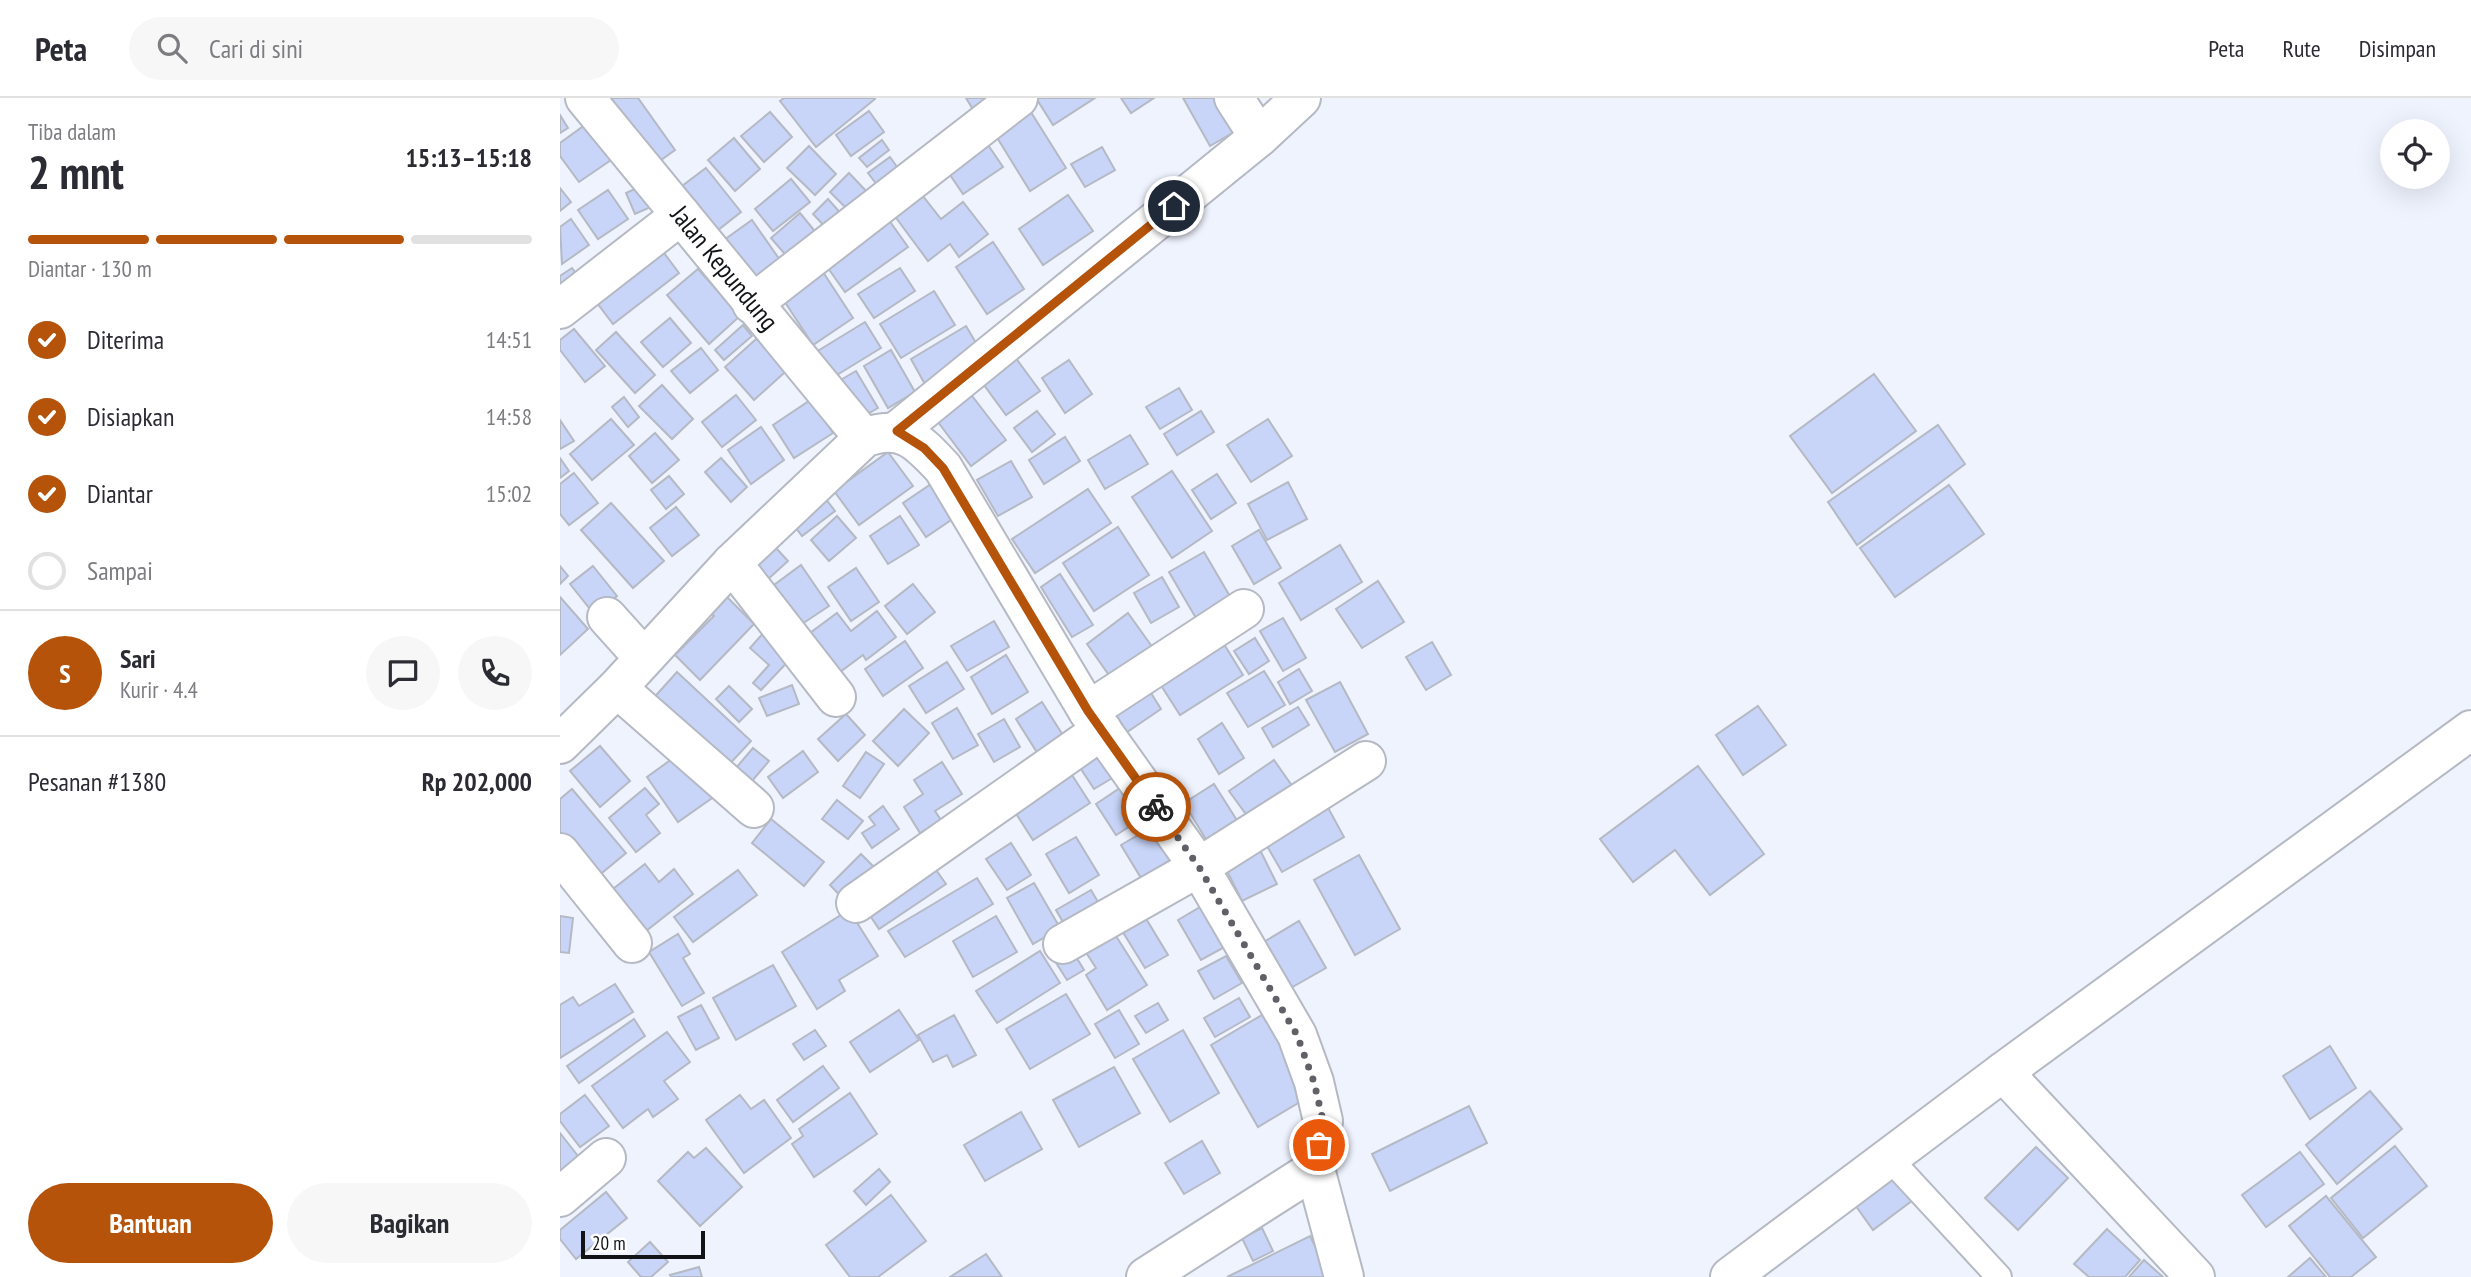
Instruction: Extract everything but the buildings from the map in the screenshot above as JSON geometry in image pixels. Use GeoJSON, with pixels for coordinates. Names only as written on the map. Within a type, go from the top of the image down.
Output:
{"type":"FeatureCollection","features":[{"type":"Feature","properties":{"kind":"street","name":"Jalan Kepundung"},"geometry":{"type":"LineString","coordinates":[[585,98],[752,304],[881,434],[924,448],[943,468],[1095,720],[1199,867],[1297,1035],[1314,1082],[1323,1121],[1315,1169]]}},
{"type":"Feature","properties":{"kind":"street"},"geometry":{"type":"LineString","coordinates":[[752,304],[1018,98]]}},
{"type":"Feature","properties":{"kind":"street"},"geometry":{"type":"LineString","coordinates":[[1234,98],[1259,137]]}},
{"type":"Feature","properties":{"kind":"street"},"geometry":{"type":"LineString","coordinates":[[560,744],[617,688],[732,563],[881,434],[1259,137],[1301,98]]}},
{"type":"Feature","properties":{"kind":"street"},"geometry":{"type":"LineString","coordinates":[[560,309],[681,215]]}},
{"type":"Feature","properties":{"kind":"street"},"geometry":{"type":"LineString","coordinates":[[732,563],[836,697]]}},
{"type":"Feature","properties":{"kind":"street"},"geometry":{"type":"LineString","coordinates":[[856,903],[1244,609]]}},
{"type":"Feature","properties":{"kind":"street"},"geometry":{"type":"LineString","coordinates":[[607,617],[643,657]]}},
{"type":"Feature","properties":{"kind":"street"},"geometry":{"type":"LineString","coordinates":[[617,688],[754,808]]}},
{"type":"Feature","properties":{"kind":"street"},"geometry":{"type":"LineString","coordinates":[[1730,1277],[2003,1072],[2471,730]]}},
{"type":"Feature","properties":{"kind":"street"},"geometry":{"type":"LineString","coordinates":[[1063,944],[1199,867],[1366,761]]}},
{"type":"Feature","properties":{"kind":"street"},"geometry":{"type":"LineString","coordinates":[[560,853],[632,943]]}},
{"type":"Feature","properties":{"kind":"street"},"geometry":{"type":"LineString","coordinates":[[2003,1072],[2195,1277]]}},
{"type":"Feature","properties":{"kind":"street"},"geometry":{"type":"LineString","coordinates":[[560,1197],[606,1158]]}},
{"type":"Feature","properties":{"kind":"street"},"geometry":{"type":"LineString","coordinates":[[1146,1277],[1315,1169],[1344,1277]]}},
{"type":"Feature","properties":{"kind":"lane"},"geometry":{"type":"LineString","coordinates":[[1890,1159],[1999,1277]]}},
{"type":"Feature","properties":{"kind":"way so far"},"geometry":{"type":"LineString","coordinates":[[1156,807],[1199,867],[1297,1035],[1314,1082],[1323,1121],[1319,1145]]}},
{"type":"Feature","properties":{"kind":"route"},"geometry":{"type":"LineString","coordinates":[[1156,807],[1088,711],[943,468],[924,448],[897,431],[1174,206]]}}]}
